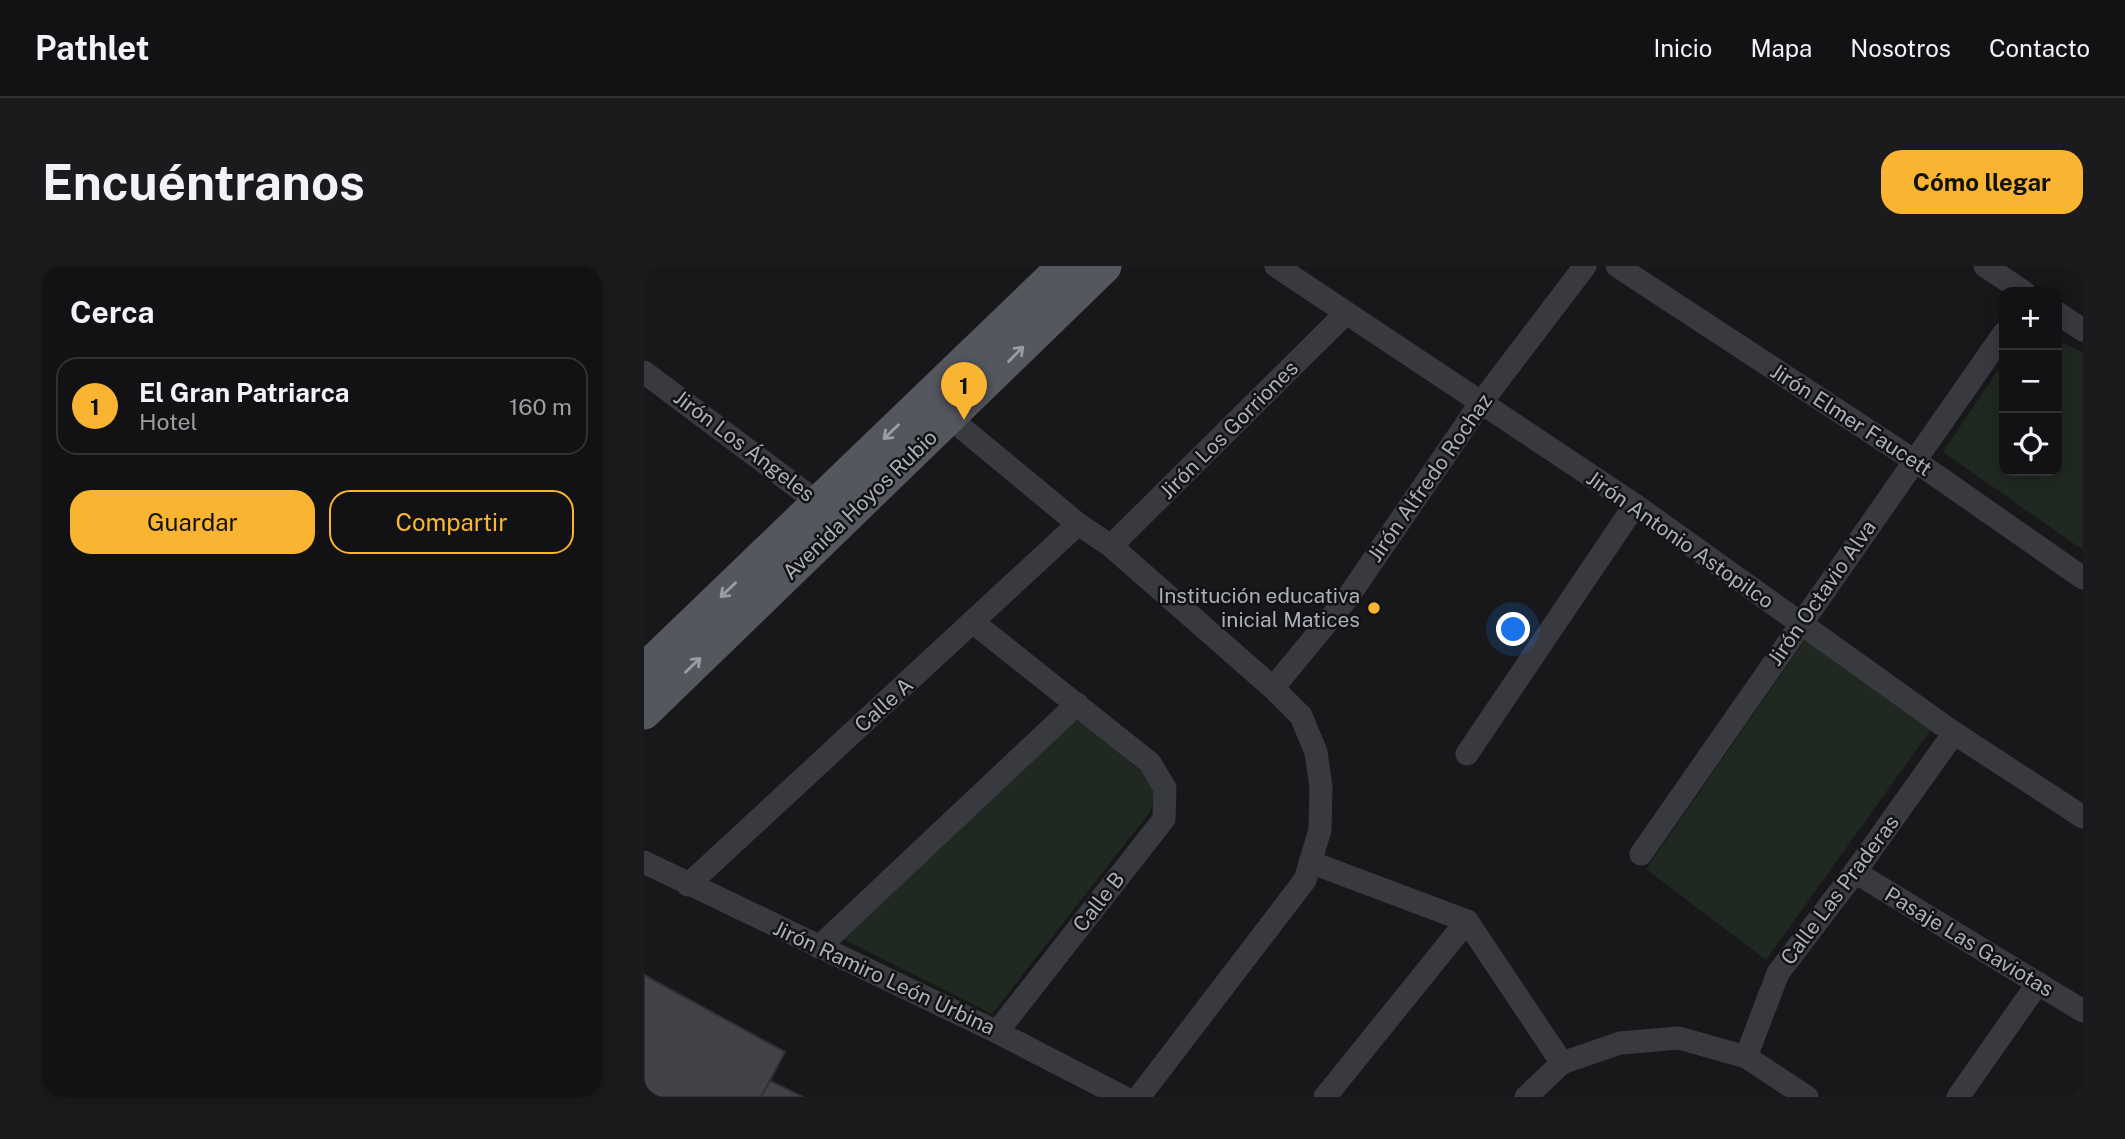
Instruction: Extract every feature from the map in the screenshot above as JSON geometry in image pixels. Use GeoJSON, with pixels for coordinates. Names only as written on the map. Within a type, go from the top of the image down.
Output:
{"type":"FeatureCollection","features":[{"type":"Feature","properties":{"kind":"main road","name":"Avenida Hoyos Rubio"},"geometry":{"type":"LineString","coordinates":[[938,408],[1065,266]]}},
{"type":"Feature","properties":{"kind":"main road","name":"Avenida Hoyos Rubio"},"geometry":{"type":"LineString","coordinates":[[644,712],[831,512],[938,408],[1104,266]]}},
{"type":"Feature","properties":{"kind":"main road","name":"Avenida Hoyos Rubio"},"geometry":{"type":"LineString","coordinates":[[644,671],[831,512]]}},
{"type":"Feature","properties":{"kind":"street","name":"Jirón Antonio Astopilco"},"geometry":{"type":"LineString","coordinates":[[1276,266],[1635,505],[1799,625],[1954,733],[2083,817]]}},
{"type":"Feature","properties":{"kind":"street","name":"Jirón Alfredo Rochaz"},"geometry":{"type":"LineString","coordinates":[[1273,688],[1348,597],[1480,404],[1585,266]]}},
{"type":"Feature","properties":{"kind":"street","name":"Jirón Elmer Faucett"},"geometry":{"type":"LineString","coordinates":[[1617,266],[1914,460],[2083,578]]}},
{"type":"Feature","properties":{"kind":"street"},"geometry":{"type":"LineString","coordinates":[[1985,266],[2016,287]]}},
{"type":"Feature","properties":{"kind":"street","name":"Jirón Los Gorriones"},"geometry":{"type":"LineString","coordinates":[[1111,546],[1346,313]]}},
{"type":"Feature","properties":{"kind":"street"},"geometry":{"type":"LineString","coordinates":[[2062,316],[2083,330]]}},
{"type":"Feature","properties":{"kind":"street","name":"Jirón Octavio Alva"},"geometry":{"type":"LineString","coordinates":[[1641,854],[1999,340]]}},
{"type":"Feature","properties":{"kind":"street","name":"Jirón Los Ángeles"},"geometry":{"type":"LineString","coordinates":[[644,372],[831,512]]}},
{"type":"Feature","properties":{"kind":"street"},"geometry":{"type":"LineString","coordinates":[[938,408],[1078,524],[1111,546],[1273,688],[1301,716],[1317,752],[1321,787],[1320,830],[1305,880],[1139,1097]]}},
{"type":"Feature","properties":{"kind":"street"},"geometry":{"type":"LineString","coordinates":[[1467,754],[1635,505]]}},
{"type":"Feature","properties":{"kind":"street","name":"Calle A"},"geometry":{"type":"LineString","coordinates":[[688,885],[974,624],[1078,524]]}},
{"type":"Feature","properties":{"kind":"street"},"geometry":{"type":"LineString","coordinates":[[819,947],[1077,704],[974,624]]}},
{"type":"Feature","properties":{"kind":"street","name":"Calle B"},"geometry":{"type":"LineString","coordinates":[[997,1032],[1164,819],[1165,788],[1150,763],[1077,704]]}},
{"type":"Feature","properties":{"kind":"street","name":"Calle Las Praderas"},"geometry":{"type":"LineString","coordinates":[[1746,1057],[1778,973],[1856,872],[1954,733]]}},
{"type":"Feature","properties":{"kind":"street","name":"Jirón Ramiro León Urbina"},"geometry":{"type":"LineString","coordinates":[[644,862],[997,1032],[1109,1094]]}},
{"type":"Feature","properties":{"kind":"street"},"geometry":{"type":"LineString","coordinates":[[1310,862],[1468,921],[1562,1063]]}},
{"type":"Feature","properties":{"kind":"street","name":"Pasaje Las Gaviotas"},"geometry":{"type":"LineString","coordinates":[[1856,872],[2083,1011]]}},
{"type":"Feature","properties":{"kind":"street"},"geometry":{"type":"LineString","coordinates":[[1325,1097],[1468,921]]}},
{"type":"Feature","properties":{"kind":"street"},"geometry":{"type":"LineString","coordinates":[[1958,1097],[2038,983]]}},
{"type":"Feature","properties":{"kind":"street"},"geometry":{"type":"LineString","coordinates":[[1526,1097],[1562,1063],[1620,1044],[1679,1038],[1746,1057],[1807,1097]]}},
{"type":"Feature","properties":{"kind":"shaded area"},"geometry":{"type":"Polygon","coordinates":[[[2062,342],[2083,352],[2083,550],[1943,452],[1999,368],[1999,476],[2062,476],[2062,342]]]}},
{"type":"Feature","properties":{"kind":"shaded area"},"geometry":{"type":"Polygon","coordinates":[[[1805,640],[1932,728],[1766,960],[1646,869],[1805,640]]]}},
{"type":"Feature","properties":{"kind":"shaded area"},"geometry":{"type":"Polygon","coordinates":[[[1077,718],[1145,775],[1154,793],[1152,807],[992,1014],[841,938],[1077,718]]]}},
{"type":"Feature","properties":{"kind":"building"},"geometry":{"type":"Polygon","coordinates":[[[644,975],[785,1052],[761,1097],[644,1097],[644,975]]]}},
{"type":"Feature","properties":{"kind":"building"},"geometry":{"type":"Polygon","coordinates":[[[770,1081],[803,1097],[761,1097],[770,1081]]]}},
{"type":"Feature","properties":{"kind":"place","name":"El Gran Patriarca"},"geometry":{"type":"Point","coordinates":[964,420]}},
{"type":"Feature","properties":{"kind":"place","name":"Institución educativa inicial Matices"},"geometry":{"type":"Point","coordinates":[1374,608]}}]}
